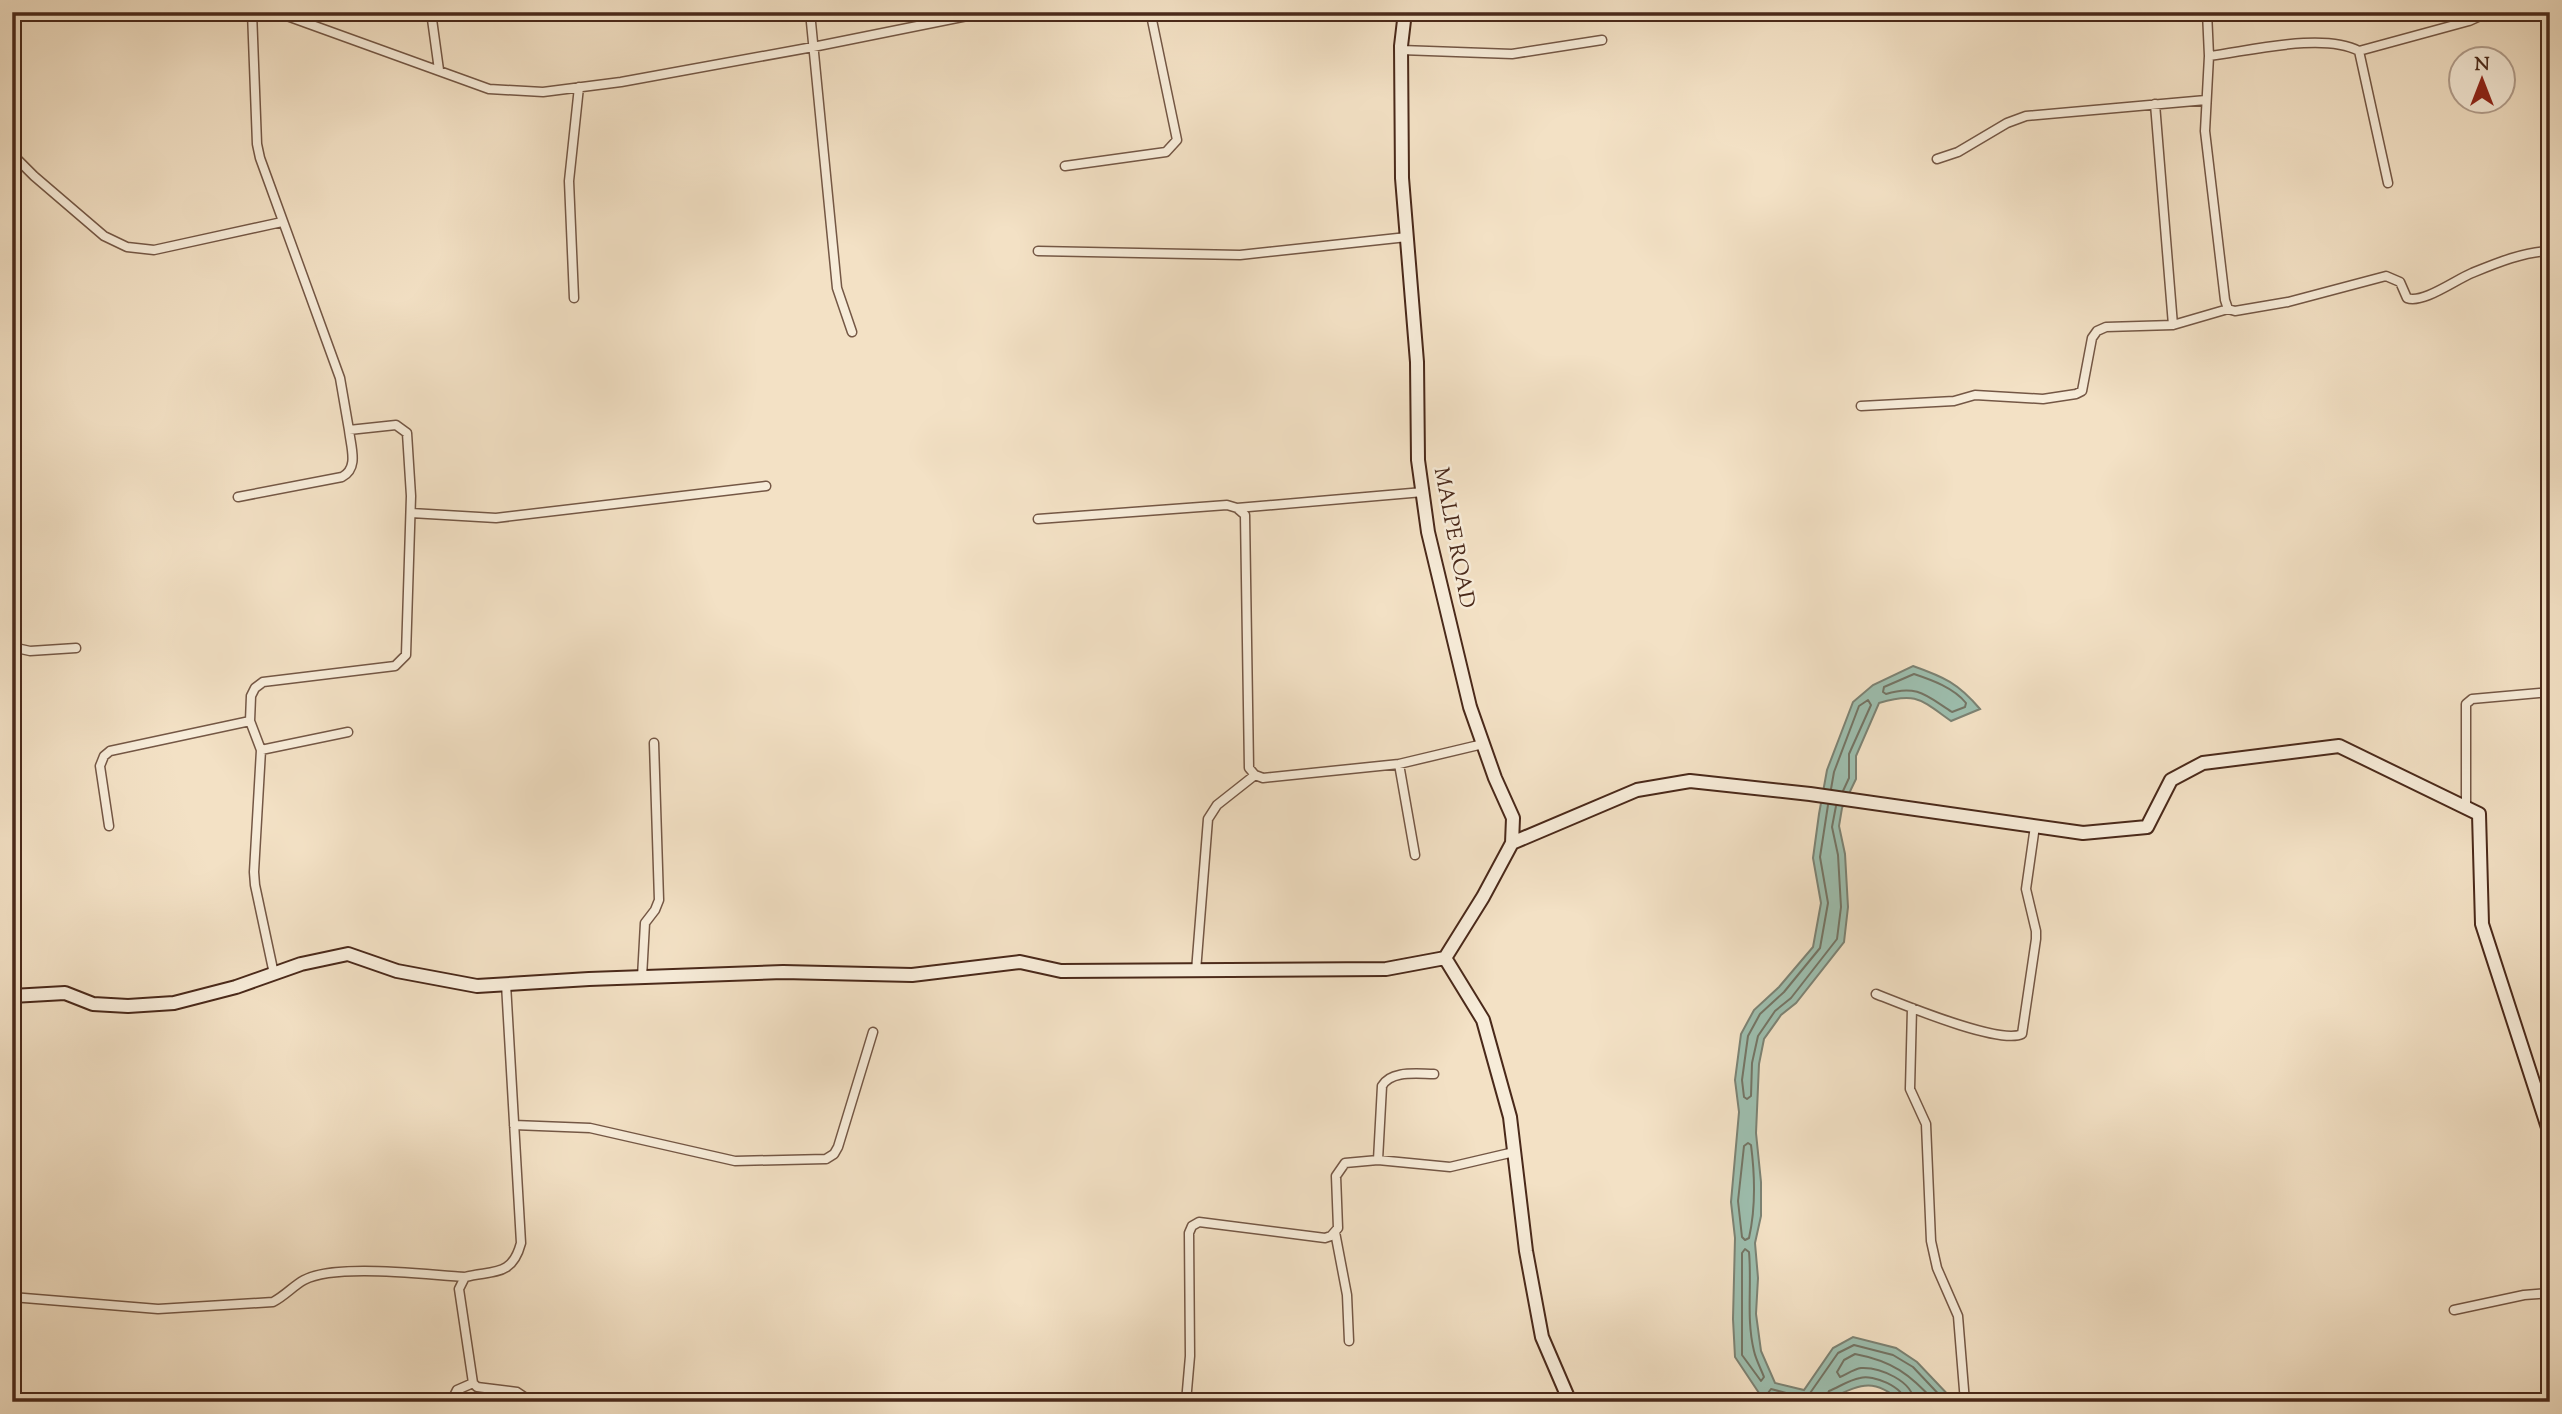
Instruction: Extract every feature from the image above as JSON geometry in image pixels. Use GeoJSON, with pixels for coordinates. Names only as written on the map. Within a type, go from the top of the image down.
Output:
{"type":"FeatureCollection","features":[{"type":"Feature","properties":{"kind":"street"},"geometry":{"type":"LineString","coordinates":[[238,497],[342,477],[349,474],[353,466],[340,378],[282,222],[257,144],[252,12]]}},
{"type":"Feature","properties":{"kind":"street"},"geometry":{"type":"LineString","coordinates":[[276,12],[489,89],[543,92],[813,47],[987,12]]}},
{"type":"Feature","properties":{"kind":"street"},"geometry":{"type":"LineString","coordinates":[[431,12],[439,70]]}},
{"type":"Feature","properties":{"kind":"street"},"geometry":{"type":"LineString","coordinates":[[810,12],[837,288],[852,332]]}},
{"type":"Feature","properties":{"kind":"street"},"geometry":{"type":"LineString","coordinates":[[1065,166],[1166,152],[1173,147],[1177,140],[1152,20],[1161,12]]}},
{"type":"Feature","properties":{"kind":"street","name":"MALPE ROAD"},"geometry":{"type":"LineString","coordinates":[[1405,12],[1402,50],[1402,178],[1418,362],[1418,460],[1431,546],[1470,707],[1494,778],[1513,818],[1512,844]]}},
{"type":"Feature","properties":{"kind":"street"},"geometry":{"type":"LineString","coordinates":[[2207,12],[2209,56],[2206,131],[2228,309]]}},
{"type":"Feature","properties":{"kind":"street"},"geometry":{"type":"LineString","coordinates":[[2209,56],[2314,42],[2346,44],[2359,51],[2469,21],[2489,12]]}},
{"type":"Feature","properties":{"kind":"street"},"geometry":{"type":"LineString","coordinates":[[1402,50],[1512,54],[1602,40]]}},
{"type":"Feature","properties":{"kind":"street"},"geometry":{"type":"LineString","coordinates":[[2359,51],[2388,183]]}},
{"type":"Feature","properties":{"kind":"street"},"geometry":{"type":"LineString","coordinates":[[573,298],[569,181],[579,87]]}},
{"type":"Feature","properties":{"kind":"street"},"geometry":{"type":"LineString","coordinates":[[1937,159],[1958,152],[2015,119],[2206,100]]}},
{"type":"Feature","properties":{"kind":"street"},"geometry":{"type":"LineString","coordinates":[[2155,104],[2173,325]]}},
{"type":"Feature","properties":{"kind":"street"},"geometry":{"type":"LineString","coordinates":[[12,154],[104,236],[127,247],[154,250],[282,222]]}},
{"type":"Feature","properties":{"kind":"street"},"geometry":{"type":"LineString","coordinates":[[1038,251],[1240,256],[1407,237]]}},
{"type":"Feature","properties":{"kind":"street"},"geometry":{"type":"LineString","coordinates":[[1861,406],[1954,401],[1975,396],[2043,399],[2076,394],[2082,391],[2092,338],[2097,331],[2106,327],[2173,325],[2228,309],[2235,311],[2288,302],[2386,276],[2400,282],[2407,298],[2420,299],[2476,271],[2532,253],[2550,251]]}},
{"type":"Feature","properties":{"kind":"street"},"geometry":{"type":"LineString","coordinates":[[274,974],[255,885],[261,750],[250,721],[251,696],[255,688],[263,682],[395,666],[406,655],[411,513],[407,433],[396,425],[349,430]]}},
{"type":"Feature","properties":{"kind":"street"},"geometry":{"type":"LineString","coordinates":[[411,513],[496,519],[766,486]]}},
{"type":"Feature","properties":{"kind":"street"},"geometry":{"type":"LineString","coordinates":[[1038,519],[1227,505],[1237,508],[1423,492]]}},
{"type":"Feature","properties":{"kind":"street"},"geometry":{"type":"LineString","coordinates":[[1237,508],[1245,515],[1249,768],[1255,775],[1263,778],[1363,769],[1399,764],[1483,744]]}},
{"type":"Feature","properties":{"kind":"street"},"geometry":{"type":"LineString","coordinates":[[12,647],[30,651],[76,648]]}},
{"type":"Feature","properties":{"kind":"street"},"geometry":{"type":"LineString","coordinates":[[2466,808],[2466,704],[2472,699],[2550,692]]}},
{"type":"Feature","properties":{"kind":"street"},"geometry":{"type":"LineString","coordinates":[[109,826],[100,766],[104,756],[110,751],[250,721]]}},
{"type":"Feature","properties":{"kind":"street"},"geometry":{"type":"LineString","coordinates":[[261,750],[348,732]]}},
{"type":"Feature","properties":{"kind":"street"},"geometry":{"type":"LineString","coordinates":[[642,977],[645,923],[659,900],[654,743]]}},
{"type":"Feature","properties":{"kind":"street"},"geometry":{"type":"LineString","coordinates":[[12,996],[65,993],[93,1004],[128,1006],[174,1003],[236,987],[301,964],[348,954],[397,971],[477,986],[783,972],[912,975],[1020,962],[1061,971],[1386,969],[1445,958],[1512,844],[1637,790],[1690,781],[1810,794],[2083,833],[2147,827],[2171,780],[2203,763],[2339,746],[2479,814],[2482,924],[2550,1134]]}},
{"type":"Feature","properties":{"kind":"street"},"geometry":{"type":"LineString","coordinates":[[1399,764],[1415,855]]}},
{"type":"Feature","properties":{"kind":"street"},"geometry":{"type":"LineString","coordinates":[[1196,971],[1209,819],[1217,805],[1255,775]]}},
{"type":"Feature","properties":{"kind":"street"},"geometry":{"type":"LineString","coordinates":[[1875,994],[1959,1025],[2013,1038],[2022,1034],[2036,939],[2026,890],[2035,826]]}},
{"type":"Feature","properties":{"kind":"street"},"geometry":{"type":"LineString","coordinates":[[1445,958],[1483,1020],[1510,1117],[1526,1251],[1542,1337],[1570,1402]]}},
{"type":"Feature","properties":{"kind":"street"},"geometry":{"type":"LineString","coordinates":[[12,1297],[158,1309],[273,1302],[287,1295],[302,1281],[348,1272],[465,1277],[506,1270],[517,1259],[521,1243],[506,984]]}},
{"type":"Feature","properties":{"kind":"street"},"geometry":{"type":"LineString","coordinates":[[1912,1008],[1910,1089],[1926,1124],[1931,1241],[1937,1268],[1958,1316],[1965,1402]]}},
{"type":"Feature","properties":{"kind":"street"},"geometry":{"type":"LineString","coordinates":[[514,1125],[590,1128],[735,1161],[826,1159],[834,1154],[838,1147],[873,1032]]}},
{"type":"Feature","properties":{"kind":"street"},"geometry":{"type":"LineString","coordinates":[[1378,1160],[1382,1086],[1386,1079],[1394,1075],[1434,1073]]}},
{"type":"Feature","properties":{"kind":"street"},"geometry":{"type":"LineString","coordinates":[[1186,1402],[1190,1356],[1189,1233],[1192,1226],[1199,1222],[1325,1238],[1338,1228],[1336,1176],[1345,1163],[1378,1160],[1450,1167],[1514,1153]]}},
{"type":"Feature","properties":{"kind":"street"},"geometry":{"type":"LineString","coordinates":[[1335,1232],[1347,1295],[1349,1341]]}},
{"type":"Feature","properties":{"kind":"street"},"geometry":{"type":"LineString","coordinates":[[465,1277],[459,1289],[473,1383],[477,1387],[517,1392],[526,1398],[526,1402]]}},
{"type":"Feature","properties":{"kind":"street"},"geometry":{"type":"LineString","coordinates":[[2454,1310],[2524,1295],[2550,1293]]}},
{"type":"Feature","properties":{"kind":"street"},"geometry":{"type":"LineString","coordinates":[[452,1402],[457,1390],[473,1383]]}},
{"type":"Feature","properties":{"kind":"water"},"geometry":{"type":"Polygon","coordinates":[[[1913,666],[1950,682],[1980,709],[1951,721],[1932,707],[1910,698],[1879,703],[1856,756],[1856,779],[1842,808],[1839,826],[1845,854],[1848,907],[1844,942],[1796,1003],[1781,1015],[1764,1039],[1759,1064],[1756,1133],[1761,1216],[1755,1243],[1758,1278],[1756,1314],[1761,1351],[1775,1383],[1804,1390],[1833,1348],[1853,1337],[1896,1348],[1917,1362],[1955,1402],[1902,1402],[1883,1389],[1868,1386],[1843,1392],[1833,1397],[1830,1402],[1765,1402],[1735,1357],[1735,1238],[1731,1202],[1739,1112],[1735,1080],[1741,1034],[1754,1010],[1779,987],[1813,947],[1821,903],[1813,858],[1819,814],[1827,770],[1853,702],[1873,685],[1913,666]]]}}]}
